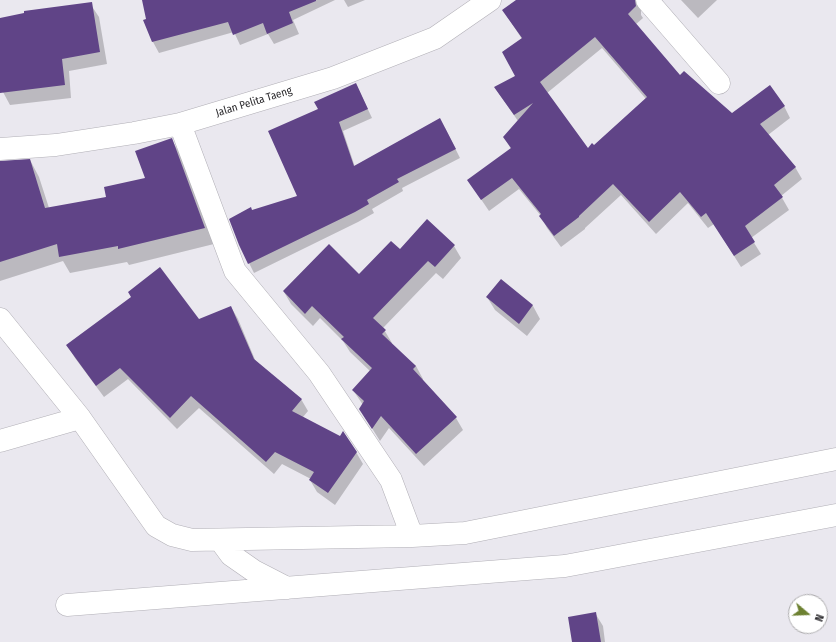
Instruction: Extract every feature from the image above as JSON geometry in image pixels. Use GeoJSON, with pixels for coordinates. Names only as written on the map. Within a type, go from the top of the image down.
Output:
{"type":"FeatureCollection","features":[{"type":"Feature","properties":{"kind":"street","name":"Jalan Pelita Taeng"},"geometry":{"type":"LineString","coordinates":[[0,149],[56,145],[180,124],[333,78],[435,38],[490,0]]}},
{"type":"Feature","properties":{"kind":"street"},"geometry":{"type":"LineString","coordinates":[[647,0],[719,83]]}},
{"type":"Feature","properties":{"kind":"street"},"geometry":{"type":"LineString","coordinates":[[180,124],[235,271],[319,373],[391,480],[412,536]]}},
{"type":"Feature","properties":{"kind":"street"},"geometry":{"type":"LineString","coordinates":[[0,319],[80,418],[156,526],[172,535],[192,540],[465,534],[836,459]]}},
{"type":"Feature","properties":{"kind":"street"},"geometry":{"type":"LineString","coordinates":[[0,441],[80,418]]}},
{"type":"Feature","properties":{"kind":"street"},"geometry":{"type":"LineString","coordinates":[[67,605],[565,566],[836,515]]}},
{"type":"Feature","properties":{"kind":"street"},"geometry":{"type":"LineString","coordinates":[[220,540],[231,555],[254,570],[287,588]]}},
{"type":"Feature","properties":{"kind":"building"},"geometry":{"type":"Polygon","coordinates":[[[142,0],[316,1],[289,12],[293,23],[267,34],[263,23],[233,35],[228,22],[152,42],[143,20],[146,19],[142,0]]]}},
{"type":"Feature","properties":{"kind":"building"},"geometry":{"type":"Polygon","coordinates":[[[516,0],[635,0],[636,6],[628,14],[680,75],[684,71],[732,113],[770,85],[785,106],[760,124],[796,167],[774,185],[783,197],[745,226],[755,242],[734,256],[706,213],[701,217],[680,192],[649,222],[613,184],[579,217],[554,236],[539,216],[541,214],[512,178],[481,200],[467,180],[511,148],[503,137],[533,103],[514,115],[494,87],[515,76],[502,52],[522,38],[502,10],[516,0]],[[595,37],[540,82],[588,148],[592,143],[594,145],[647,97],[595,37]]]}},
{"type":"Feature","properties":{"kind":"building"},"geometry":{"type":"Polygon","coordinates":[[[92,2],[100,52],[62,59],[65,85],[0,93],[0,18],[24,13],[24,11],[92,2]]]}},
{"type":"Feature","properties":{"kind":"building"},"geometry":{"type":"Polygon","coordinates":[[[356,83],[368,109],[339,122],[354,166],[440,118],[456,149],[397,179],[399,182],[367,200],[369,204],[355,212],[248,264],[229,219],[251,207],[252,210],[297,196],[268,131],[318,109],[314,102],[356,83]]]}},
{"type":"Feature","properties":{"kind":"building"},"geometry":{"type":"Polygon","coordinates":[[[172,138],[205,228],[118,249],[118,246],[59,257],[57,244],[0,262],[0,161],[30,159],[45,208],[106,197],[104,187],[145,178],[135,151],[172,138]]]}},
{"type":"Feature","properties":{"kind":"building"},"geometry":{"type":"Polygon","coordinates":[[[427,219],[455,245],[435,267],[428,261],[373,318],[386,330],[382,334],[416,366],[413,369],[457,417],[416,454],[381,416],[372,429],[359,409],[364,401],[352,390],[372,368],[341,339],[344,337],[312,306],[305,314],[283,291],[329,244],[359,274],[391,241],[400,249],[427,219]]]}},
{"type":"Feature","properties":{"kind":"building"},"geometry":{"type":"Polygon","coordinates":[[[160,267],[199,319],[231,306],[254,359],[302,399],[292,411],[340,436],[343,431],[357,452],[328,493],[309,480],[314,472],[275,452],[266,462],[191,396],[170,418],[120,368],[96,386],[66,345],[131,297],[128,292],[160,267]]]}},
{"type":"Feature","properties":{"kind":"building"},"geometry":{"type":"Polygon","coordinates":[[[501,279],[533,305],[519,324],[486,297],[501,279]]]}},
{"type":"Feature","properties":{"kind":"building"},"geometry":{"type":"Polygon","coordinates":[[[596,612],[601,642],[572,642],[568,617],[596,612]]]}}]}
